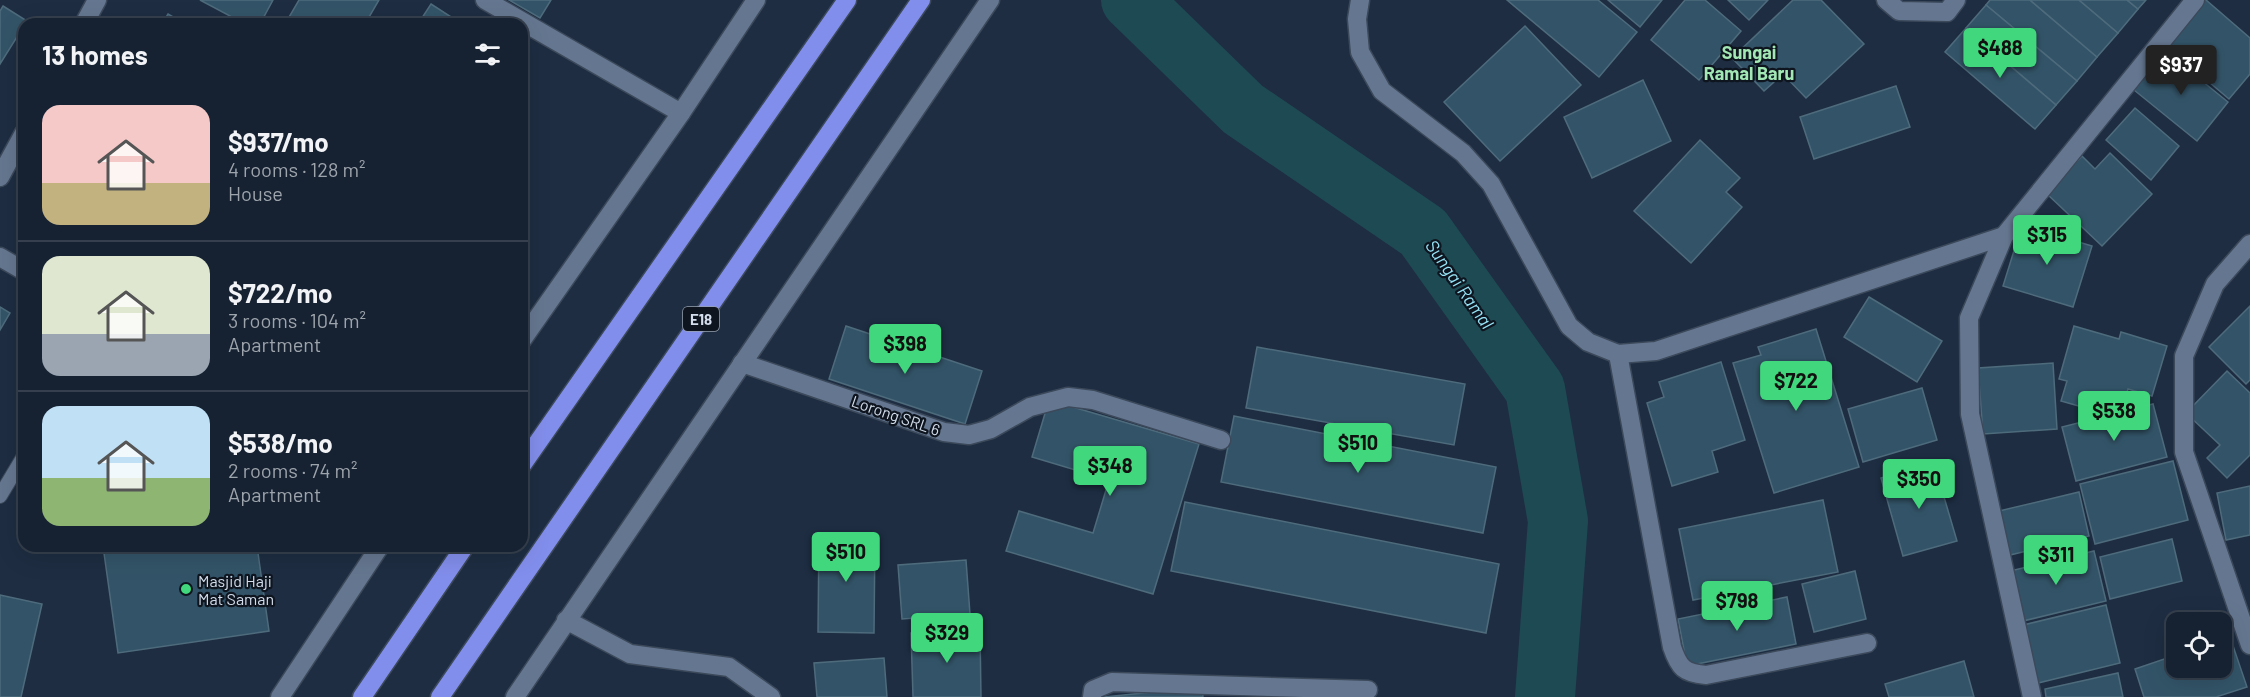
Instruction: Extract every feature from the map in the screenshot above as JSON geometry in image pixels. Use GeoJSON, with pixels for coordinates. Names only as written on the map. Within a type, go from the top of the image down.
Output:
{"type":"FeatureCollection","features":[{"type":"Feature","properties":{"kind":"highway"},"geometry":{"type":"LineString","coordinates":[[528,456],[847,0]]}},
{"type":"Feature","properties":{"kind":"highway","name":"E18"},"geometry":{"type":"LineString","coordinates":[[441,697],[921,0]]}},
{"type":"Feature","properties":{"kind":"highway"},"geometry":{"type":"LineString","coordinates":[[362,697],[461,552]]}},
{"type":"Feature","properties":{"kind":"street"},"geometry":{"type":"LineString","coordinates":[[87,18],[97,0]]}},
{"type":"Feature","properties":{"kind":"street"},"geometry":{"type":"LineString","coordinates":[[484,0],[515,18]]}},
{"type":"Feature","properties":{"kind":"street"},"geometry":{"type":"LineString","coordinates":[[528,331],[681,113],[756,0]]}},
{"type":"Feature","properties":{"kind":"street"},"geometry":{"type":"LineString","coordinates":[[1359,0],[1357,19],[1360,52],[1382,91],[1463,153],[1491,184],[1569,326],[1588,342],[1618,354],[1656,351],[2004,236]]}},
{"type":"Feature","properties":{"kind":"street"},"geometry":{"type":"LineString","coordinates":[[1886,0],[1899,11],[1947,12],[1956,0]]}},
{"type":"Feature","properties":{"kind":"street"},"geometry":{"type":"LineString","coordinates":[[2032,697],[1970,414],[1970,318],[2004,236],[2195,0]]}},
{"type":"Feature","properties":{"kind":"street"},"geometry":{"type":"LineString","coordinates":[[515,697],[987,1]]}},
{"type":"Feature","properties":{"kind":"street"},"geometry":{"type":"LineString","coordinates":[[528,25],[681,113]]}},
{"type":"Feature","properties":{"kind":"street"},"geometry":{"type":"LineString","coordinates":[[0,177],[18,144]]}},
{"type":"Feature","properties":{"kind":"street"},"geometry":{"type":"LineString","coordinates":[[2247,254],[2216,284],[2184,356],[2184,452],[2250,645]]}},
{"type":"Feature","properties":{"kind":"street"},"geometry":{"type":"LineString","coordinates":[[0,257],[18,268]]}},
{"type":"Feature","properties":{"kind":"street"},"geometry":{"type":"LineString","coordinates":[[1618,354],[1672,647],[1677,663],[1690,673],[1706,675],[1866,643]]}},
{"type":"Feature","properties":{"kind":"street","name":"Lorong SRL 6"},"geometry":{"type":"LineString","coordinates":[[742,363],[944,432],[969,435],[991,429],[1030,407],[1068,397],[1093,400],[1221,440]]}},
{"type":"Feature","properties":{"kind":"street"},"geometry":{"type":"LineString","coordinates":[[280,697],[376,552]]}},
{"type":"Feature","properties":{"kind":"street"},"geometry":{"type":"LineString","coordinates":[[566,620],[630,654],[729,667],[771,697]]}},
{"type":"Feature","properties":{"kind":"street"},"geometry":{"type":"LineString","coordinates":[[1092,697],[1093,690],[1112,682],[1368,690]]}},
{"type":"Feature","properties":{"kind":"lane"},"geometry":{"type":"LineString","coordinates":[[0,496],[18,466]]}},
{"type":"Feature","properties":{"kind":"building"},"geometry":{"type":"Polygon","coordinates":[[[200,0],[273,0],[263,18],[234,18],[200,0]]]}},
{"type":"Feature","properties":{"kind":"building"},"geometry":{"type":"Polygon","coordinates":[[[299,0],[379,0],[368,18],[288,18],[299,0]]]}},
{"type":"Feature","properties":{"kind":"building"},"geometry":{"type":"Polygon","coordinates":[[[509,0],[551,0],[540,18],[509,0]]]}},
{"type":"Feature","properties":{"kind":"building"},"geometry":{"type":"Polygon","coordinates":[[[1507,0],[1598,0],[1637,32],[1599,77],[1507,0]]]}},
{"type":"Feature","properties":{"kind":"building"},"geometry":{"type":"Polygon","coordinates":[[[1608,0],[1662,0],[1640,27],[1608,0]]]}},
{"type":"Feature","properties":{"kind":"building"},"geometry":{"type":"Polygon","coordinates":[[[1685,0],[1705,0],[1741,31],[1699,80],[1651,40],[1685,0]]]}},
{"type":"Feature","properties":{"kind":"building"},"geometry":{"type":"Polygon","coordinates":[[[1728,0],[1768,0],[1749,20],[1728,0]]]}},
{"type":"Feature","properties":{"kind":"building"},"geometry":{"type":"Polygon","coordinates":[[[1793,0],[1821,0],[1864,44],[1806,98],[1783,74],[1764,91],[1732,58],[1793,0]]]}},
{"type":"Feature","properties":{"kind":"building"},"geometry":{"type":"Polygon","coordinates":[[[1990,0],[2030,0],[2097,57],[2077,81],[1986,5],[1990,0]]]}},
{"type":"Feature","properties":{"kind":"building"},"geometry":{"type":"Polygon","coordinates":[[[2030,0],[2079,0],[2118,33],[2097,57],[2030,0]]]}},
{"type":"Feature","properties":{"kind":"building"},"geometry":{"type":"Polygon","coordinates":[[[2079,0],[2127,0],[2138,9],[2118,33],[2079,0]]]}},
{"type":"Feature","properties":{"kind":"building"},"geometry":{"type":"Polygon","coordinates":[[[2127,0],[2146,0],[2138,9],[2127,0]]]}},
{"type":"Feature","properties":{"kind":"building"},"geometry":{"type":"Polygon","coordinates":[[[2201,0],[2206,0],[2250,38],[2250,74],[2229,99],[2163,43],[2201,0]]]}},
{"type":"Feature","properties":{"kind":"building"},"geometry":{"type":"Polygon","coordinates":[[[431,4],[453,18],[422,18],[431,4]]]}},
{"type":"Feature","properties":{"kind":"building"},"geometry":{"type":"Polygon","coordinates":[[[1986,5],[2077,81],[2056,105],[1966,28],[1986,5]]]}},
{"type":"Feature","properties":{"kind":"building"},"geometry":{"type":"Polygon","coordinates":[[[3,6],[22,18],[18,18],[18,35],[0,64],[0,11],[3,6]]]}},
{"type":"Feature","properties":{"kind":"building"},"geometry":{"type":"Polygon","coordinates":[[[1525,26],[1581,85],[1500,161],[1444,102],[1525,26]]]}},
{"type":"Feature","properties":{"kind":"building"},"geometry":{"type":"Polygon","coordinates":[[[1966,28],[2056,105],[2035,129],[1945,52],[1966,28]]]}},
{"type":"Feature","properties":{"kind":"building"},"geometry":{"type":"Polygon","coordinates":[[[2165,51],[2228,102],[2197,141],[2134,90],[2165,51]]]}},
{"type":"Feature","properties":{"kind":"building"},"geometry":{"type":"Polygon","coordinates":[[[1643,80],[1671,141],[1592,178],[1564,117],[1643,80]]]}},
{"type":"Feature","properties":{"kind":"building"},"geometry":{"type":"Polygon","coordinates":[[[1896,86],[1910,127],[1814,159],[1800,117],[1896,86]]]}},
{"type":"Feature","properties":{"kind":"building"},"geometry":{"type":"Polygon","coordinates":[[[2135,108],[2179,146],[2151,180],[2106,140],[2135,108]]]}},
{"type":"Feature","properties":{"kind":"building"},"geometry":{"type":"Polygon","coordinates":[[[1700,140],[1740,178],[1726,192],[1742,207],[1691,263],[1634,211],[1700,140]]]}},
{"type":"Feature","properties":{"kind":"building"},"geometry":{"type":"Polygon","coordinates":[[[2110,153],[2152,194],[2102,246],[2046,193],[2082,156],[2095,169],[2110,153]]]}},
{"type":"Feature","properties":{"kind":"building"},"geometry":{"type":"Polygon","coordinates":[[[2022,225],[2092,246],[2073,307],[2003,286],[2022,225]]]}},
{"type":"Feature","properties":{"kind":"building"},"geometry":{"type":"Polygon","coordinates":[[[1869,297],[1942,341],[1917,382],[1844,337],[1869,297]]]}},
{"type":"Feature","properties":{"kind":"building"},"geometry":{"type":"Polygon","coordinates":[[[2250,306],[2250,380],[2246,384],[2209,347],[2250,306]]]}},
{"type":"Feature","properties":{"kind":"building"},"geometry":{"type":"Polygon","coordinates":[[[0,307],[10,313],[0,330],[0,307]]]}},
{"type":"Feature","properties":{"kind":"building"},"geometry":{"type":"Polygon","coordinates":[[[846,326],[982,371],[965,424],[829,379],[846,326]]]}},
{"type":"Feature","properties":{"kind":"building"},"geometry":{"type":"Polygon","coordinates":[[[2074,326],[2119,339],[2121,332],[2167,346],[2152,396],[2128,389],[2125,399],[2106,393],[2100,412],[2061,401],[2067,381],[2059,379],[2074,326]]]}},
{"type":"Feature","properties":{"kind":"building"},"geometry":{"type":"Polygon","coordinates":[[[1816,329],[1859,467],[1774,493],[1733,363],[1761,355],[1758,347],[1816,329]]]}},
{"type":"Feature","properties":{"kind":"building"},"geometry":{"type":"Polygon","coordinates":[[[1257,347],[1465,384],[1454,445],[1246,408],[1257,347]]]}},
{"type":"Feature","properties":{"kind":"building"},"geometry":{"type":"Polygon","coordinates":[[[1721,362],[1745,440],[1712,451],[1718,472],[1672,486],[1647,403],[1664,397],[1659,382],[1721,362]]]}},
{"type":"Feature","properties":{"kind":"building"},"geometry":{"type":"Polygon","coordinates":[[[2053,363],[2057,429],[1983,434],[1978,368],[2053,363]]]}},
{"type":"Feature","properties":{"kind":"building"},"geometry":{"type":"Polygon","coordinates":[[[2227,371],[2250,393],[2250,455],[2227,478],[2207,458],[2220,445],[2186,413],[2227,371]]]}},
{"type":"Feature","properties":{"kind":"building"},"geometry":{"type":"Polygon","coordinates":[[[1922,388],[1937,440],[1863,462],[1848,409],[1922,388]]]}},
{"type":"Feature","properties":{"kind":"building"},"geometry":{"type":"Polygon","coordinates":[[[1049,400],[1199,444],[1153,594],[1006,551],[1019,511],[1093,533],[1109,480],[1032,457],[1049,400]]]}},
{"type":"Feature","properties":{"kind":"building"},"geometry":{"type":"Polygon","coordinates":[[[2153,404],[2167,457],[2076,481],[2062,427],[2153,404]]]}},
{"type":"Feature","properties":{"kind":"building"},"geometry":{"type":"Polygon","coordinates":[[[1234,416],[1496,467],[1483,533],[1221,482],[1234,416]]]}},
{"type":"Feature","properties":{"kind":"building"},"geometry":{"type":"Polygon","coordinates":[[[2173,461],[2188,520],[2095,544],[2080,484],[2173,461]]]}},
{"type":"Feature","properties":{"kind":"building"},"geometry":{"type":"Polygon","coordinates":[[[1934,463],[1957,541],[1903,556],[1881,478],[1934,463]]]}},
{"type":"Feature","properties":{"kind":"building"},"geometry":{"type":"Polygon","coordinates":[[[2250,486],[2250,535],[2226,540],[2217,493],[2250,486]]]}},
{"type":"Feature","properties":{"kind":"building"},"geometry":{"type":"Polygon","coordinates":[[[2079,492],[2089,536],[2010,555],[1999,511],[2079,492]]]}},
{"type":"Feature","properties":{"kind":"building"},"geometry":{"type":"Polygon","coordinates":[[[1823,500],[1838,572],[1693,600],[1679,529],[1823,500]]]}},
{"type":"Feature","properties":{"kind":"building"},"geometry":{"type":"Polygon","coordinates":[[[1185,502],[1499,564],[1486,633],[1171,571],[1185,502]]]}},
{"type":"Feature","properties":{"kind":"building"},"geometry":{"type":"Polygon","coordinates":[[[819,533],[875,534],[874,633],[818,632],[819,533]]]}},
{"type":"Feature","properties":{"kind":"building"},"geometry":{"type":"Polygon","coordinates":[[[2172,539],[2182,581],[2110,599],[2100,557],[2172,539]]]}},
{"type":"Feature","properties":{"kind":"building"},"geometry":{"type":"Polygon","coordinates":[[[2094,551],[2106,601],[2019,622],[2006,572],[2094,551]]]}},
{"type":"Feature","properties":{"kind":"building","name":"Masjid Haji Mat Saman"},"geometry":{"type":"Polygon","coordinates":[[[104,552],[258,552],[269,631],[118,653],[104,552]]]}},
{"type":"Feature","properties":{"kind":"building"},"geometry":{"type":"Polygon","coordinates":[[[966,560],[970,614],[902,619],[898,565],[966,560]]]}},
{"type":"Feature","properties":{"kind":"building"},"geometry":{"type":"Polygon","coordinates":[[[1855,571],[1866,619],[1814,632],[1802,584],[1855,571]]]}},
{"type":"Feature","properties":{"kind":"building"},"geometry":{"type":"Polygon","coordinates":[[[0,595],[42,604],[21,697],[0,697],[0,595]]]}},
{"type":"Feature","properties":{"kind":"building"},"geometry":{"type":"Polygon","coordinates":[[[1787,597],[1796,644],[1687,666],[1678,619],[1787,597]]]}},
{"type":"Feature","properties":{"kind":"building"},"geometry":{"type":"Polygon","coordinates":[[[2106,605],[2120,663],[2034,684],[2019,626],[2106,605]]]}},
{"type":"Feature","properties":{"kind":"building"},"geometry":{"type":"Polygon","coordinates":[[[980,630],[981,697],[913,697],[911,633],[980,630]]]}},
{"type":"Feature","properties":{"kind":"building"},"geometry":{"type":"Polygon","coordinates":[[[2232,643],[2247,687],[2216,697],[2144,697],[2135,669],[2166,658],[2166,678],[2232,678],[2232,643]]]}},
{"type":"Feature","properties":{"kind":"building"},"geometry":{"type":"Polygon","coordinates":[[[884,658],[887,697],[817,697],[814,663],[884,658]]]}},
{"type":"Feature","properties":{"kind":"building"},"geometry":{"type":"Polygon","coordinates":[[[1964,661],[1974,697],[1889,697],[1885,684],[1964,661]]]}},
{"type":"Feature","properties":{"kind":"building"},"geometry":{"type":"Polygon","coordinates":[[[2118,673],[2123,697],[2046,697],[2045,689],[2118,673]]]}},
{"type":"Feature","properties":{"kind":"building"},"geometry":{"type":"Polygon","coordinates":[[[1202,687],[1203,697],[1104,697],[1202,687]]]}},
{"type":"Feature","properties":{"kind":"waterway","name":"Sungai Ramal"},"geometry":{"type":"LineString","coordinates":[[1131,0],[1243,109],[1423,232],[1535,389],[1558,521],[1545,697]]}},
{"type":"Feature","properties":{"kind":"place","name":"Masjid Haji Mat Saman"},"geometry":{"type":"Point","coordinates":[186,589]}},
{"type":"Feature","properties":{"kind":"district","name":"Sungai Ramal Baru"},"geometry":{"type":"Point","coordinates":[1749,62]}}]}
